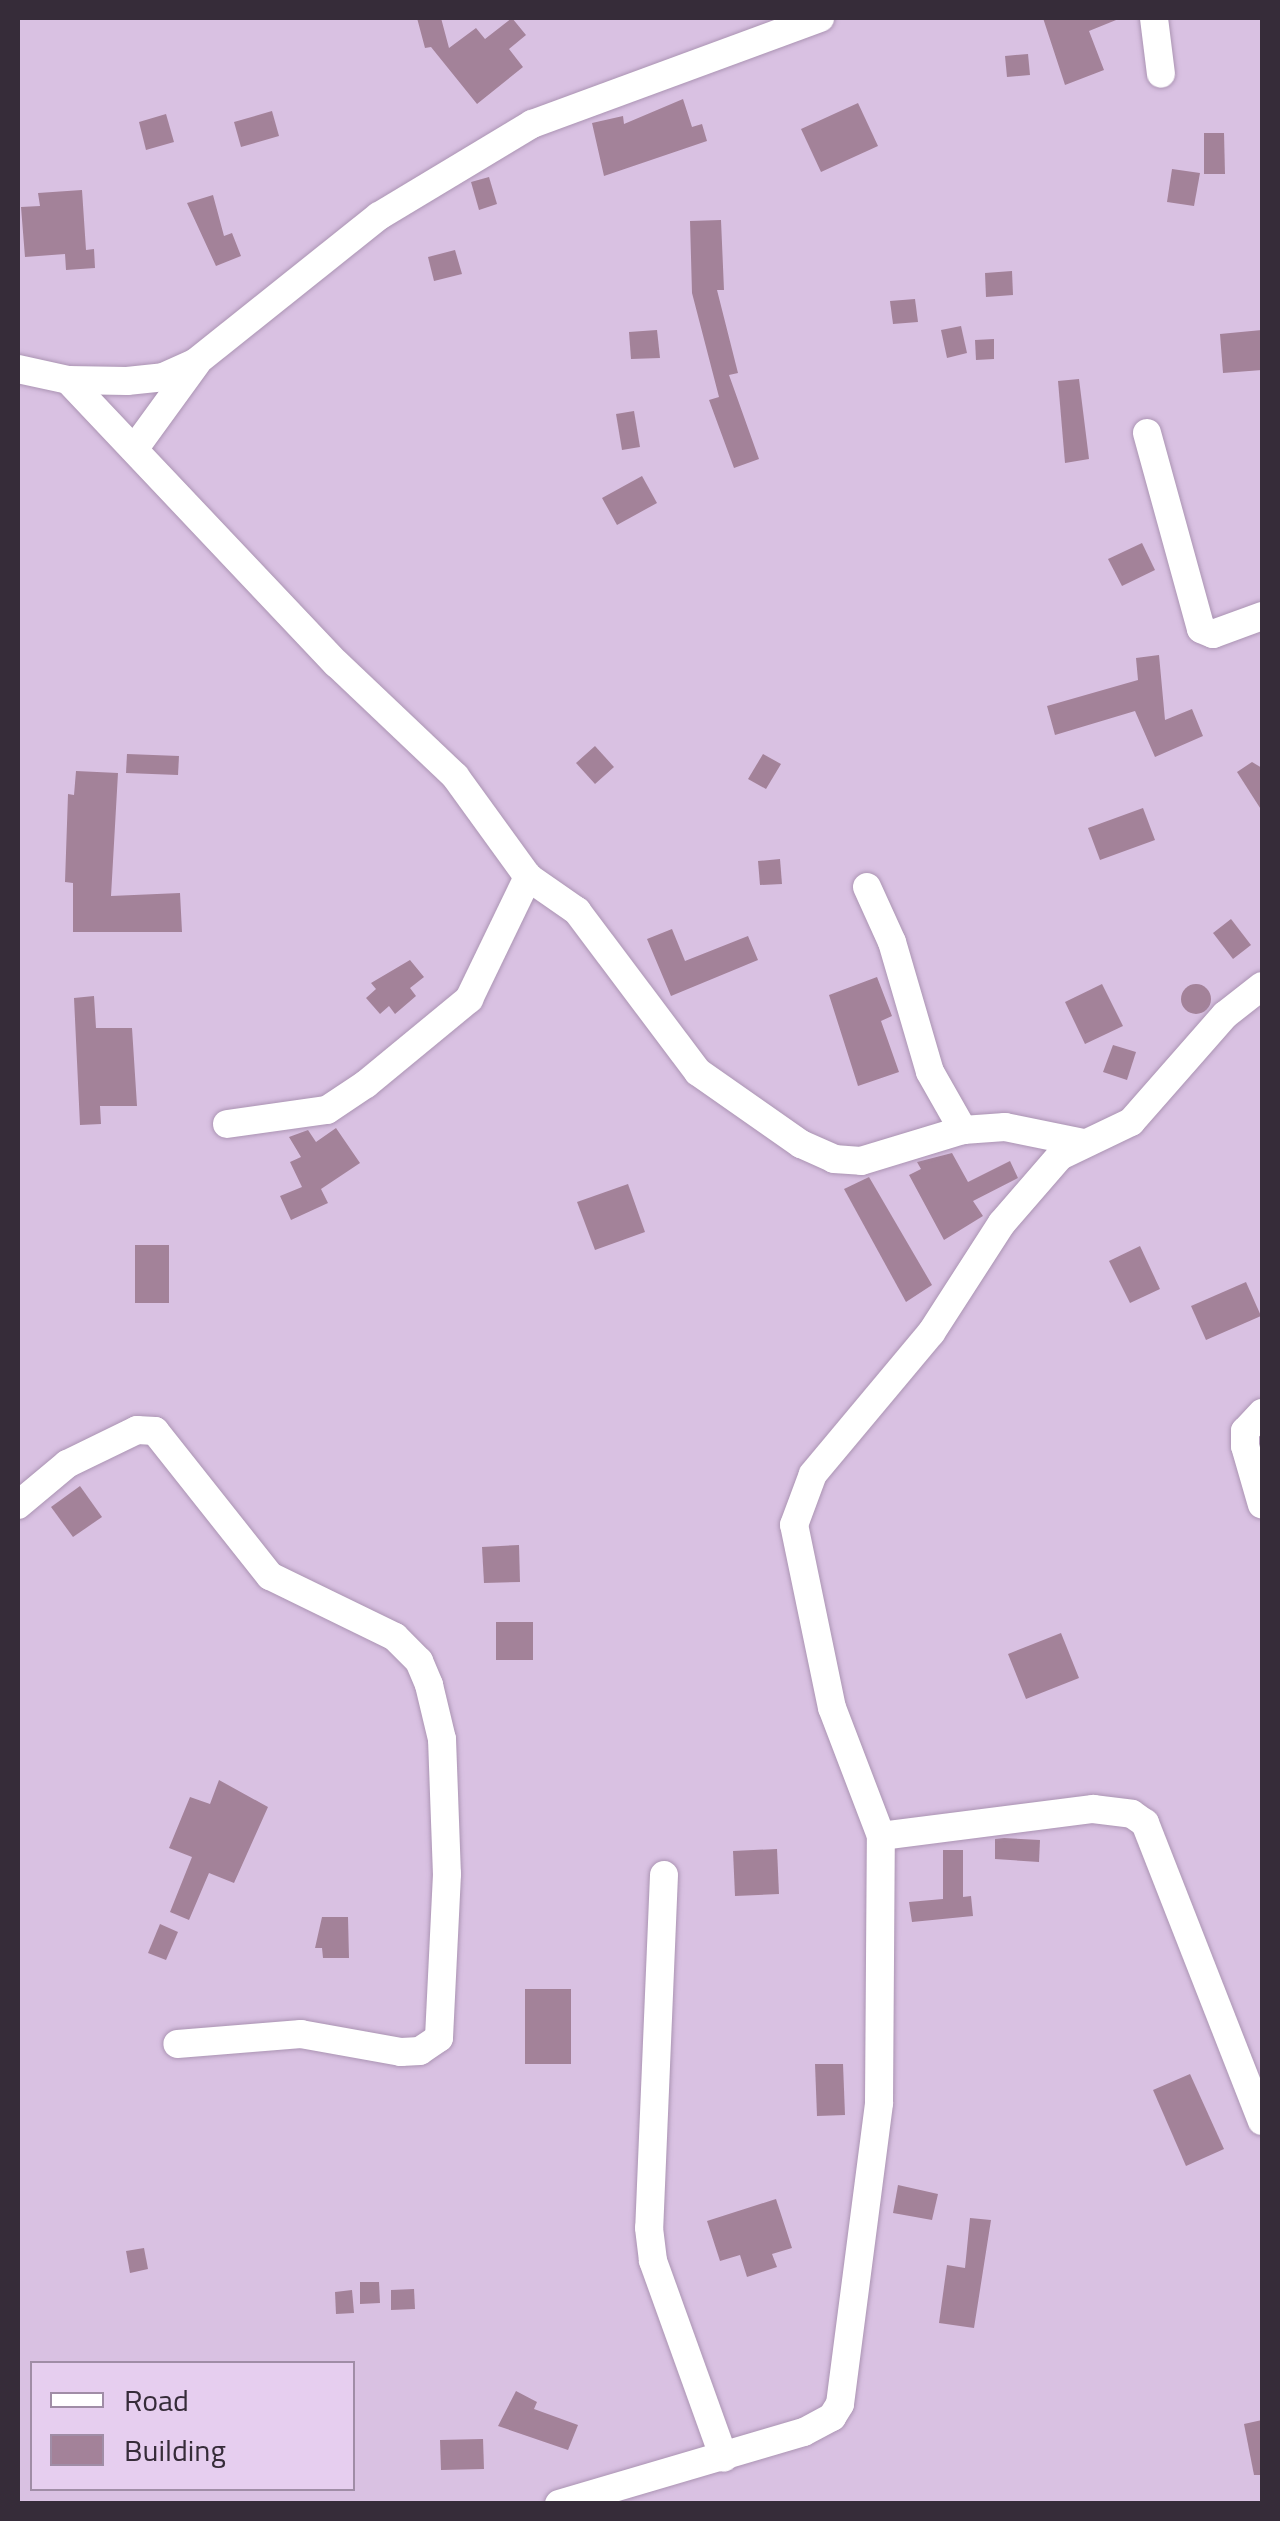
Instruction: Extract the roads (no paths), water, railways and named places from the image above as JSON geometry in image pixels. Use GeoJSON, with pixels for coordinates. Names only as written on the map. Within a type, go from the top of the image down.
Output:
{"type":"FeatureCollection","features":[{"type":"Feature","properties":{"kind":"street"},"geometry":{"type":"LineString","coordinates":[[18,369],[68,380],[164,377],[196,362],[379,216],[532,124],[820,18]]}},
{"type":"Feature","properties":{"kind":"street"},"geometry":{"type":"LineString","coordinates":[[1154,18],[1161,74]]}},
{"type":"Feature","properties":{"kind":"street"},"geometry":{"type":"LineString","coordinates":[[135,448],[196,362]]}},
{"type":"Feature","properties":{"kind":"street"},"geometry":{"type":"LineString","coordinates":[[68,380],[337,664],[454,776],[528,877],[577,911],[698,1072],[801,1144],[834,1159],[861,1161],[963,1130],[1005,1127],[1083,1144]]}},
{"type":"Feature","properties":{"kind":"street"},"geometry":{"type":"LineString","coordinates":[[1147,433],[1201,629],[1213,634],[1262,616]]}},
{"type":"Feature","properties":{"kind":"street"},"geometry":{"type":"LineString","coordinates":[[227,1124],[327,1110],[366,1084],[468,999],[528,877]]}},
{"type":"Feature","properties":{"kind":"street"},"geometry":{"type":"LineString","coordinates":[[867,888],[892,942],[930,1072],[963,1130]]}},
{"type":"Feature","properties":{"kind":"street"},"geometry":{"type":"LineString","coordinates":[[559,2504],[724,2458],[832,2417],[845,2388],[878,2103],[881,1836],[832,1708],[794,1525],[813,1474],[931,1332],[1002,1223],[1060,1156],[1132,1122],[1154,1102],[1224,1015],[1262,986]]}},
{"type":"Feature","properties":{"kind":"street"},"geometry":{"type":"LineString","coordinates":[[1262,1413],[1245,1431],[1245,1446],[1262,1504]]}},
{"type":"Feature","properties":{"kind":"street"},"geometry":{"type":"LineString","coordinates":[[18,1505],[67,1464],[136,1430],[156,1431],[270,1576],[395,1637],[419,1661],[429,1685],[442,1739],[447,1874],[439,2038],[420,2051],[401,2052],[301,2034],[177,2044]]}},
{"type":"Feature","properties":{"kind":"street"},"geometry":{"type":"LineString","coordinates":[[881,1836],[1093,1810],[1132,1814],[1145,1823],[1262,2121]]}},
{"type":"Feature","properties":{"kind":"street"},"geometry":{"type":"LineString","coordinates":[[664,1875],[649,2228],[652,2261],[724,2458]]}}]}
